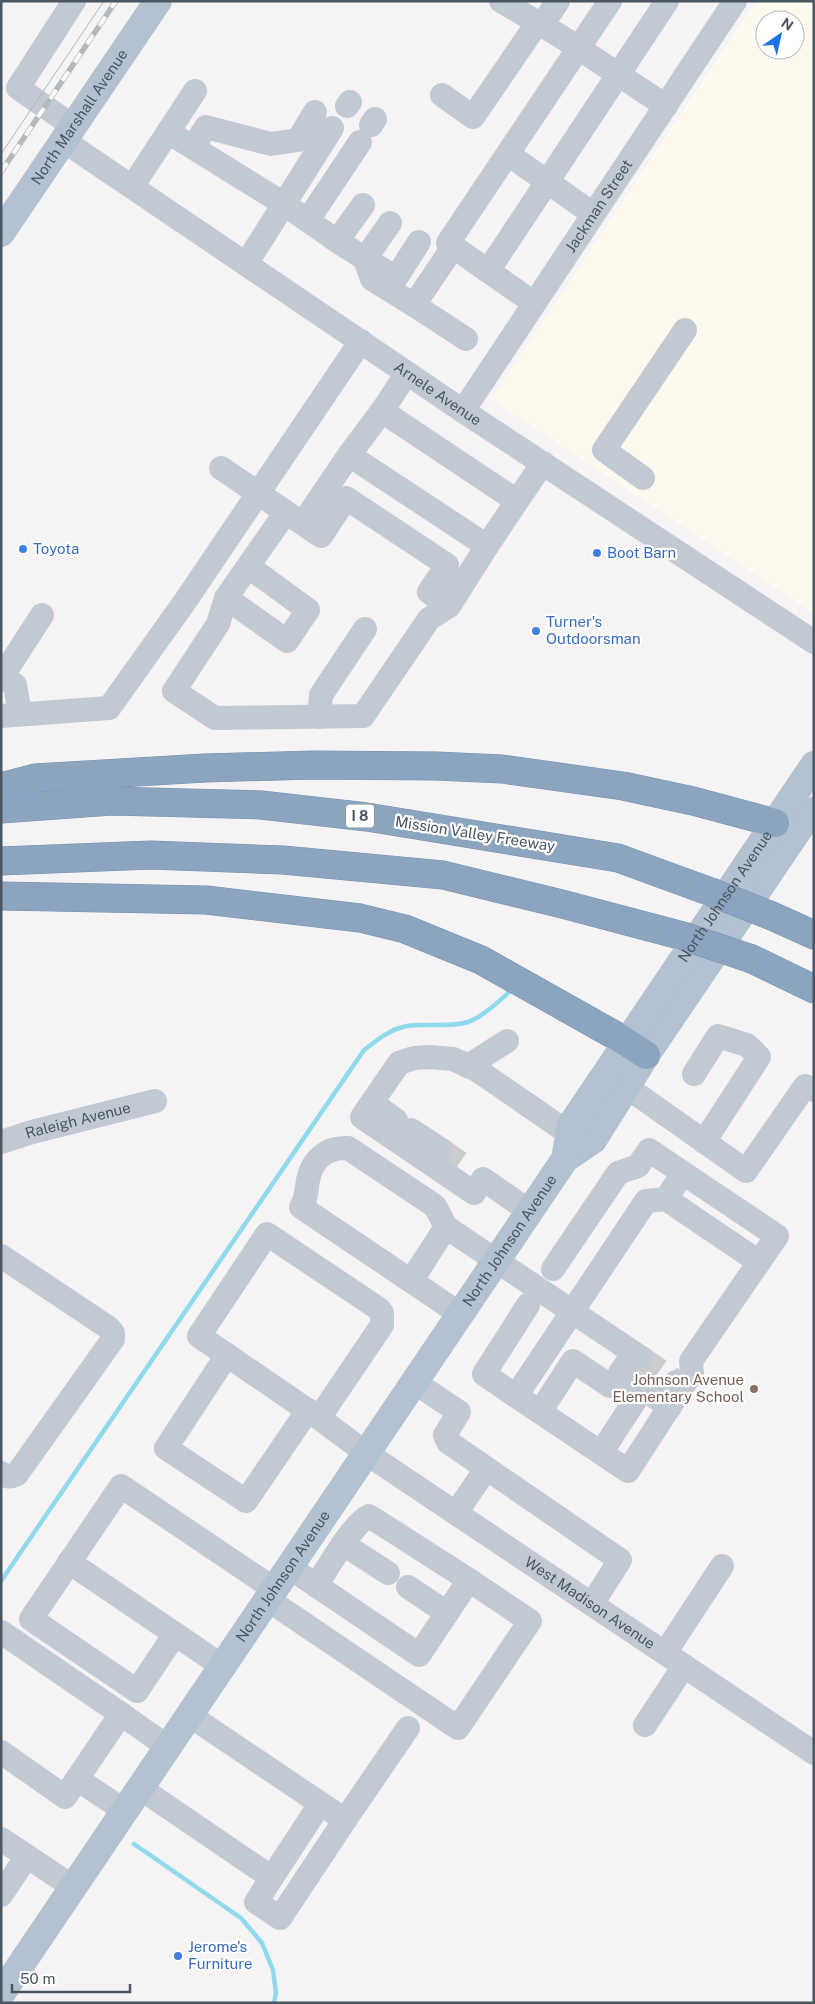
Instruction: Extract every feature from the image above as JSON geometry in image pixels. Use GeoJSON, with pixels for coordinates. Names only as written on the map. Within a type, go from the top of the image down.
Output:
{"type":"FeatureCollection","features":[{"type":"Feature","properties":{"kind":"highway"},"geometry":{"type":"LineString","coordinates":[[1,787],[35,778],[195,768],[312,765],[446,766],[502,769],[623,786],[693,801],[775,823]]}},
{"type":"Feature","properties":{"kind":"highway","name":"Mission Valley Freeway"},"geometry":{"type":"LineString","coordinates":[[1,809],[112,801],[261,805],[377,818],[618,858],[772,916],[814,936]]}},
{"type":"Feature","properties":{"kind":"highway"},"geometry":{"type":"LineString","coordinates":[[1,861],[150,854],[283,860],[443,875],[683,936],[752,959],[814,989]]}},
{"type":"Feature","properties":{"kind":"highway"},"geometry":{"type":"LineString","coordinates":[[1,896],[206,900],[360,918],[405,929],[481,960],[636,1049]]}},
{"type":"Feature","properties":{"kind":"main road","name":"North Marshall Avenue"},"geometry":{"type":"LineString","coordinates":[[1,233],[158,1]]}},
{"type":"Feature","properties":{"kind":"main road","name":"North Johnson Avenue"},"geometry":{"type":"LineString","coordinates":[[568,1146],[593,1140],[624,1090],[636,1049],[775,823],[814,765]]}},
{"type":"Feature","properties":{"kind":"main road","name":"North Johnson Avenue"},"geometry":{"type":"LineString","coordinates":[[1,1994],[530,1211],[568,1146],[571,1125],[636,1049],[814,811]]}},
{"type":"Feature","properties":{"kind":"street","name":"Arnele Avenue"},"geometry":{"type":"LineString","coordinates":[[74,1],[18,88],[69,134],[132,187],[463,411],[814,642]]}},
{"type":"Feature","properties":{"kind":"street"},"geometry":{"type":"LineString","coordinates":[[501,1],[578,48],[666,106]]}},
{"type":"Feature","properties":{"kind":"street"},"geometry":{"type":"LineString","coordinates":[[442,95],[474,117],[558,1]]}},
{"type":"Feature","properties":{"kind":"street"},"geometry":{"type":"LineString","coordinates":[[534,303],[448,243],[610,1]]}},
{"type":"Feature","properties":{"kind":"street"},"geometry":{"type":"LineString","coordinates":[[488,271],[668,1]]}},
{"type":"Feature","properties":{"kind":"street","name":"Jackman Street"},"geometry":{"type":"LineString","coordinates":[[463,411],[666,106],[731,3]]}},
{"type":"Feature","properties":{"kind":"street"},"geometry":{"type":"LineString","coordinates":[[132,187],[195,91]]}},
{"type":"Feature","properties":{"kind":"street"},"geometry":{"type":"LineString","coordinates":[[193,147],[206,127],[271,144],[298,140],[315,112]]}},
{"type":"Feature","properties":{"kind":"street"},"geometry":{"type":"LineString","coordinates":[[246,264],[332,128]]}},
{"type":"Feature","properties":{"kind":"street"},"geometry":{"type":"LineString","coordinates":[[308,220],[369,128]]}},
{"type":"Feature","properties":{"kind":"street"},"geometry":{"type":"LineString","coordinates":[[168,132],[284,204],[337,241],[396,278],[419,242]]}},
{"type":"Feature","properties":{"kind":"street"},"geometry":{"type":"LineString","coordinates":[[508,154],[593,214]]}},
{"type":"Feature","properties":{"kind":"street"},"geometry":{"type":"LineString","coordinates":[[337,241],[363,206]]}},
{"type":"Feature","properties":{"kind":"street"},"geometry":{"type":"LineString","coordinates":[[365,259],[390,223]]}},
{"type":"Feature","properties":{"kind":"street"},"geometry":{"type":"LineString","coordinates":[[414,304],[453,247]]}},
{"type":"Feature","properties":{"kind":"street"},"geometry":{"type":"LineString","coordinates":[[365,259],[372,279],[414,304],[466,339]]}},
{"type":"Feature","properties":{"kind":"street"},"geometry":{"type":"LineString","coordinates":[[643,478],[604,450],[685,330]]}},
{"type":"Feature","properties":{"kind":"street"},"geometry":{"type":"LineString","coordinates":[[42,615],[2,677],[14,685],[11,715],[109,708],[360,342]]}},
{"type":"Feature","properties":{"kind":"street"},"geometry":{"type":"LineString","coordinates":[[407,372],[382,411],[349,455],[249,568],[226,598],[218,624],[174,691],[215,718],[363,716],[429,619],[449,606],[543,463]]}},
{"type":"Feature","properties":{"kind":"street"},"geometry":{"type":"LineString","coordinates":[[382,411],[517,501]]}},
{"type":"Feature","properties":{"kind":"street"},"geometry":{"type":"LineString","coordinates":[[349,455],[487,546]]}},
{"type":"Feature","properties":{"kind":"street"},"geometry":{"type":"LineString","coordinates":[[221,468],[321,536],[346,498],[447,565],[428,592],[449,606]]}},
{"type":"Feature","properties":{"kind":"street"},"geometry":{"type":"LineString","coordinates":[[226,598],[287,640],[308,610],[249,568]]}},
{"type":"Feature","properties":{"kind":"street"},"geometry":{"type":"LineString","coordinates":[[319,717],[321,695],[365,629]]}},
{"type":"Feature","properties":{"kind":"street"},"geometry":{"type":"LineString","coordinates":[[694,1074],[718,1036],[747,1045],[759,1057],[704,1142]]}},
{"type":"Feature","properties":{"kind":"street"},"geometry":{"type":"LineString","coordinates":[[468,1066],[507,1041]]}},
{"type":"Feature","properties":{"kind":"street"},"geometry":{"type":"LineString","coordinates":[[530,1211],[475,1173],[474,1193],[362,1117],[399,1063],[414,1058],[453,1059],[477,1070],[568,1146]]}},
{"type":"Feature","properties":{"kind":"street"},"geometry":{"type":"LineString","coordinates":[[624,1090],[638,1095],[746,1171],[804,1086],[814,1090]]}},
{"type":"Feature","properties":{"kind":"street","name":"Raleigh Avenue"},"geometry":{"type":"LineString","coordinates":[[1,1142],[32,1132],[155,1101]]}},
{"type":"Feature","properties":{"kind":"street"},"geometry":{"type":"LineString","coordinates":[[372,1103],[440,1149]]}},
{"type":"Feature","properties":{"kind":"street"},"geometry":{"type":"LineString","coordinates":[[460,1314],[301,1207],[306,1199],[308,1179],[316,1161],[330,1150],[348,1148],[435,1206],[446,1227],[637,1355],[620,1373],[670,1407]]}},
{"type":"Feature","properties":{"kind":"street"},"geometry":{"type":"LineString","coordinates":[[528,1305],[484,1374],[628,1471],[670,1407],[680,1384],[692,1373],[691,1361],[777,1236],[649,1150],[638,1166],[618,1173],[553,1269]]}},
{"type":"Feature","properties":{"kind":"street"},"geometry":{"type":"LineString","coordinates":[[666,1199],[683,1173]]}},
{"type":"Feature","properties":{"kind":"street"},"geometry":{"type":"LineString","coordinates":[[516,1396],[646,1202],[666,1199],[759,1262]]}},
{"type":"Feature","properties":{"kind":"street"},"geometry":{"type":"LineString","coordinates":[[411,1281],[446,1227]]}},
{"type":"Feature","properties":{"kind":"street","name":"West Madison Avenue"},"geometry":{"type":"LineString","coordinates":[[313,1414],[382,1324],[382,1313],[379,1309],[267,1234],[198,1336],[313,1414],[366,1453],[814,1753]]}},
{"type":"Feature","properties":{"kind":"street"},"geometry":{"type":"LineString","coordinates":[[1,1256],[109,1328],[113,1333],[113,1339],[17,1474],[7,1477],[1,1473]]}},
{"type":"Feature","properties":{"kind":"street"},"geometry":{"type":"LineString","coordinates":[[226,1355],[166,1448],[246,1501],[313,1414]]}},
{"type":"Feature","properties":{"kind":"street"},"geometry":{"type":"LineString","coordinates":[[540,1412],[573,1361],[610,1386]]}},
{"type":"Feature","properties":{"kind":"street"},"geometry":{"type":"LineString","coordinates":[[414,1382],[459,1412],[445,1435],[448,1442],[620,1560],[592,1604]]}},
{"type":"Feature","properties":{"kind":"street"},"geometry":{"type":"LineString","coordinates":[[601,1453],[643,1388]]}},
{"type":"Feature","properties":{"kind":"street"},"geometry":{"type":"LineString","coordinates":[[456,1513],[486,1469]]}},
{"type":"Feature","properties":{"kind":"street"},"geometry":{"type":"LineString","coordinates":[[175,1634],[137,1691],[31,1619],[121,1486],[397,1687],[458,1728],[530,1621],[369,1516],[364,1518],[343,1544],[316,1586]]}},
{"type":"Feature","properties":{"kind":"street"},"geometry":{"type":"LineString","coordinates":[[343,1544],[388,1573]]}},
{"type":"Feature","properties":{"kind":"street"},"geometry":{"type":"LineString","coordinates":[[69,1562],[222,1666]]}},
{"type":"Feature","properties":{"kind":"street"},"geometry":{"type":"LineString","coordinates":[[665,1653],[722,1566]]}},
{"type":"Feature","properties":{"kind":"street"},"geometry":{"type":"LineString","coordinates":[[289,1567],[419,1655]]}},
{"type":"Feature","properties":{"kind":"street"},"geometry":{"type":"LineString","coordinates":[[397,1687],[469,1580]]}},
{"type":"Feature","properties":{"kind":"street"},"geometry":{"type":"LineString","coordinates":[[408,1587],[447,1613]]}},
{"type":"Feature","properties":{"kind":"street"},"geometry":{"type":"LineString","coordinates":[[1,1632],[168,1747]]}},
{"type":"Feature","properties":{"kind":"street"},"geometry":{"type":"LineString","coordinates":[[645,1725],[684,1666]]}},
{"type":"Feature","properties":{"kind":"street"},"geometry":{"type":"LineString","coordinates":[[1,1752],[65,1797],[120,1714]]}},
{"type":"Feature","properties":{"kind":"street"},"geometry":{"type":"LineString","coordinates":[[189,1715],[345,1820]]}},
{"type":"Feature","properties":{"kind":"street"},"geometry":{"type":"LineString","coordinates":[[320,1804],[256,1902],[280,1918],[408,1728]]}},
{"type":"Feature","properties":{"kind":"street"},"geometry":{"type":"LineString","coordinates":[[78,1779],[125,1811]]}},
{"type":"Feature","properties":{"kind":"street"},"geometry":{"type":"LineString","coordinates":[[140,1788],[262,1871]]}},
{"type":"Feature","properties":{"kind":"street"},"geometry":{"type":"LineString","coordinates":[[1,1839],[73,1887]]}},
{"type":"Feature","properties":{"kind":"street"},"geometry":{"type":"LineString","coordinates":[[1,1895],[27,1856]]}},
{"type":"Feature","properties":{"kind":"shaded area"},"geometry":{"type":"Polygon","coordinates":[[[756,1],[814,1],[814,614],[491,399],[756,1]]]}},
{"type":"Feature","properties":{"kind":"waterway"},"geometry":{"type":"LineString","coordinates":[[1,1581],[364,1050],[384,1035],[401,1027],[453,1025],[468,1022],[484,1013],[508,993]]}},
{"type":"Feature","properties":{"kind":"waterway"},"geometry":{"type":"LineString","coordinates":[[134,1844],[241,1918],[262,1943],[273,1970],[276,1993],[274,2003]]}},
{"type":"Feature","properties":{"kind":"tunnel"},"geometry":{"type":"LineString","coordinates":[[440,1149],[467,1168]]}},
{"type":"Feature","properties":{"kind":"tunnel"},"geometry":{"type":"LineString","coordinates":[[640,1357],[676,1382]]}},
{"type":"Feature","properties":{"kind":"tram line"},"geometry":{"type":"LineString","coordinates":[[1,154],[104,1]]}},
{"type":"Feature","properties":{"kind":"railway"},"geometry":{"type":"LineString","coordinates":[[1,172],[116,1]]}},
{"type":"Feature","properties":{"kind":"place","name":"Toyota"},"geometry":{"type":"Point","coordinates":[23,549]}},
{"type":"Feature","properties":{"kind":"place","name":"Boot Barn"},"geometry":{"type":"Point","coordinates":[597,553]}},
{"type":"Feature","properties":{"kind":"place","name":"Turner's Outdoorsman"},"geometry":{"type":"Point","coordinates":[536,631]}},
{"type":"Feature","properties":{"kind":"place","name":"Johnson Avenue Elementary School"},"geometry":{"type":"Point","coordinates":[754,1389]}},
{"type":"Feature","properties":{"kind":"place","name":"Jerome's Furniture"},"geometry":{"type":"Point","coordinates":[178,1956]}}]}
